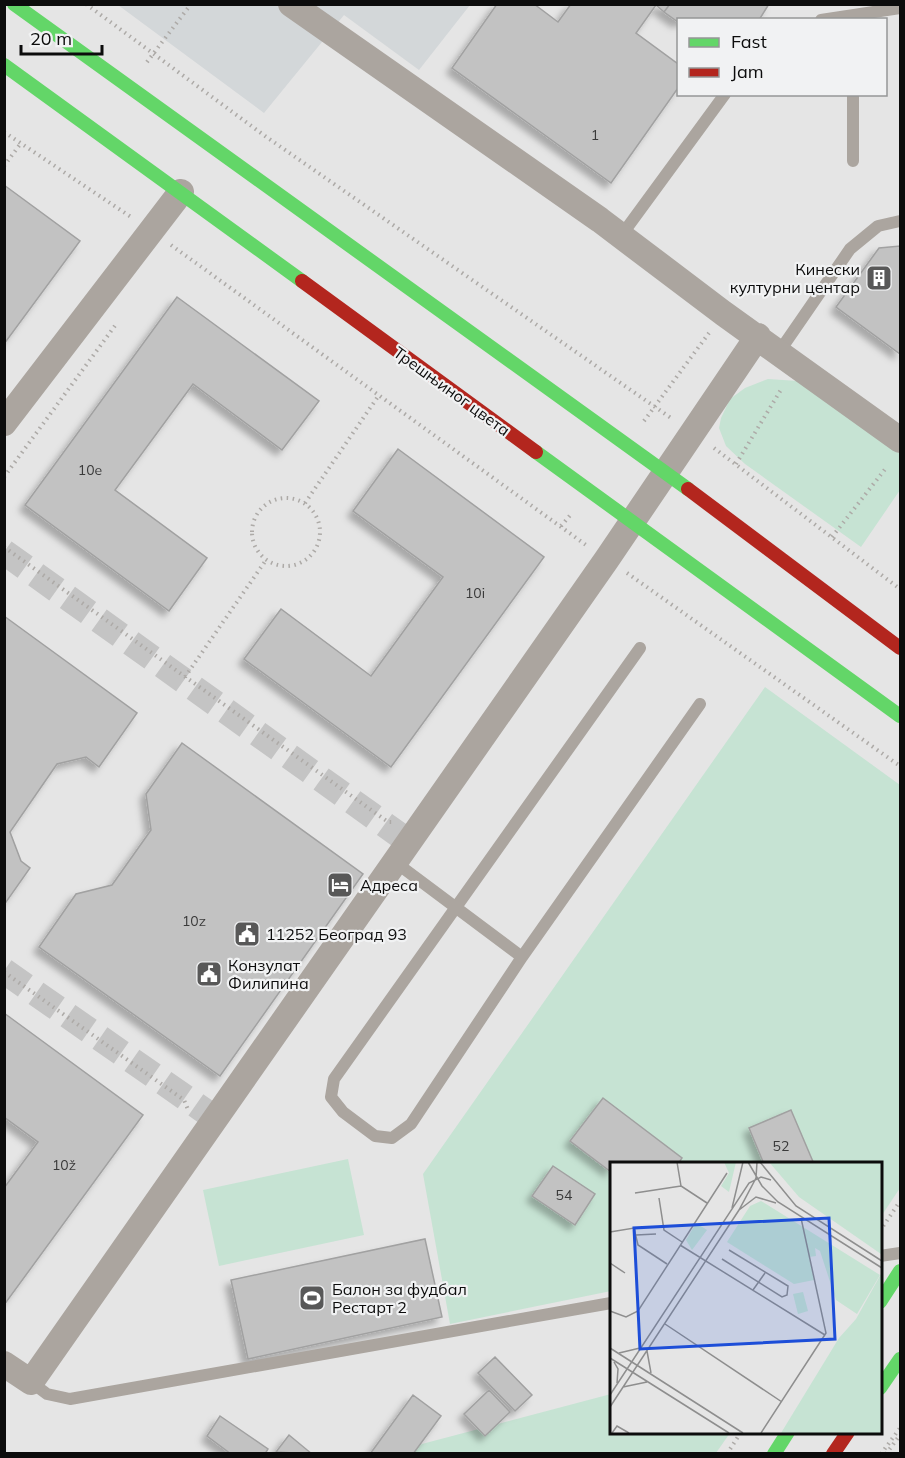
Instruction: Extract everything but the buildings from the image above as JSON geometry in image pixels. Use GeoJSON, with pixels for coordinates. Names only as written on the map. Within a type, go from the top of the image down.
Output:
{"type":"FeatureCollection","features":[{"type":"Feature","properties":{"kind":"street"},"geometry":{"type":"LineString","coordinates":[[14,4],[666,472],[900,648]]}},
{"type":"Feature","properties":{"kind":"street"},"geometry":{"type":"LineString","coordinates":[[291,4],[621,236],[723,313],[900,440]]}},
{"type":"Feature","properties":{"kind":"street","name":"Трешњиног цвета"},"geometry":{"type":"LineString","coordinates":[[4,65],[900,716]]}},
{"type":"Feature","properties":{"kind":"street"},"geometry":{"type":"LineString","coordinates":[[4,423],[181,192]]}},
{"type":"Feature","properties":{"kind":"street"},"geometry":{"type":"LineString","coordinates":[[4,1364],[31,1382],[633,522],[758,336]]}},
{"type":"Feature","properties":{"kind":"street"},"geometry":{"type":"LineString","coordinates":[[881,1299],[900,1271]]}},
{"type":"Feature","properties":{"kind":"street"},"geometry":{"type":"LineString","coordinates":[[881,1385],[900,1359]]}},
{"type":"Feature","properties":{"kind":"street"},"geometry":{"type":"LineString","coordinates":[[774,1454],[787,1434]]}},
{"type":"Feature","properties":{"kind":"street"},"geometry":{"type":"LineString","coordinates":[[833,1454],[847,1434]]}},
{"type":"Feature","properties":{"kind":"lane"},"geometry":{"type":"LineString","coordinates":[[854,18],[900,8]]}},
{"type":"Feature","properties":{"kind":"lane"},"geometry":{"type":"LineString","coordinates":[[621,236],[724,96]]}},
{"type":"Feature","properties":{"kind":"lane"},"geometry":{"type":"LineString","coordinates":[[853,96],[853,161]]}},
{"type":"Feature","properties":{"kind":"lane"},"geometry":{"type":"LineString","coordinates":[[788,358],[850,249],[878,226],[900,221]]}},
{"type":"Feature","properties":{"kind":"lane"},"geometry":{"type":"LineString","coordinates":[[640,648],[334,1079],[331,1097],[343,1112],[375,1136],[392,1138],[411,1124],[522,957],[700,704]]}},
{"type":"Feature","properties":{"kind":"lane"},"geometry":{"type":"LineString","coordinates":[[395,862],[522,957]]}},
{"type":"Feature","properties":{"kind":"lane"},"geometry":{"type":"LineString","coordinates":[[881,1256],[900,1253]]}},
{"type":"Feature","properties":{"kind":"lane"},"geometry":{"type":"LineString","coordinates":[[31,1382],[47,1394],[70,1399],[610,1304]]}},
{"type":"Feature","properties":{"kind":"path"},"geometry":{"type":"LineString","coordinates":[[86,4],[265,136],[692,432],[900,589]]}},
{"type":"Feature","properties":{"kind":"path"},"geometry":{"type":"LineString","coordinates":[[130,87],[191,4]]}},
{"type":"Feature","properties":{"kind":"path"},"geometry":{"type":"LineString","coordinates":[[4,132],[152,231],[607,559],[900,766]]}},
{"type":"Feature","properties":{"kind":"path"},"geometry":{"type":"LineString","coordinates":[[4,166],[21,143]]}},
{"type":"Feature","properties":{"kind":"path"},"geometry":{"type":"LineString","coordinates":[[625,443],[656,408],[723,313]]}},
{"type":"Feature","properties":{"kind":"path"},"geometry":{"type":"LineString","coordinates":[[4,477],[119,320]]}},
{"type":"Feature","properties":{"kind":"path"},"geometry":{"type":"LineString","coordinates":[[736,464],[788,358]]}},
{"type":"Feature","properties":{"kind":"path"},"geometry":{"type":"LineString","coordinates":[[305,503],[379,395]]}},
{"type":"Feature","properties":{"kind":"path"},"geometry":{"type":"LineString","coordinates":[[832,537],[886,468]]}},
{"type":"Feature","properties":{"kind":"path"},"geometry":{"type":"LineString","coordinates":[[296,499],[305,503],[315,513],[320,523],[321,534],[313,554],[295,566],[284,567],[266,560],[257,550],[253,539],[252,527],[256,516],[273,500],[296,499]]}},
{"type":"Feature","properties":{"kind":"path"},"geometry":{"type":"LineString","coordinates":[[4,547],[388,822],[401,821]]}},
{"type":"Feature","properties":{"kind":"path"},"geometry":{"type":"LineString","coordinates":[[185,677],[266,560]]}},
{"type":"Feature","properties":{"kind":"path"},"geometry":{"type":"LineString","coordinates":[[4,972],[184,1100],[189,1113],[187,1119]]}},
{"type":"Feature","properties":{"kind":"path"},"geometry":{"type":"LineString","coordinates":[[881,1228],[900,1201]]}},
{"type":"Feature","properties":{"kind":"path"},"geometry":{"type":"LineString","coordinates":[[887,1452],[900,1428]]}},
{"type":"Feature","properties":{"kind":"path"},"geometry":{"type":"LineString","coordinates":[[727,1454],[740,1434]]}},
{"type":"Feature","properties":{"kind":"path"},"geometry":{"type":"LineString","coordinates":[[881,1454],[887,1452],[900,1435]]}},
{"type":"Feature","properties":{"kind":"shaded area"},"geometry":{"type":"Polygon","coordinates":[[[118,5],[470,5],[419,70],[344,15],[264,113],[118,5]]]}},
{"type":"Feature","properties":{"kind":"green space"},"geometry":{"type":"Polygon","coordinates":[[[768,379],[798,381],[900,449],[900,490],[861,547],[745,464],[726,446],[719,428],[730,399],[745,388],[768,379]]]}},
{"type":"Feature","properties":{"kind":"green space"},"geometry":{"type":"Polygon","coordinates":[[[765,687],[900,785],[900,1188],[881,1216],[881,1162],[610,1162],[610,1291],[450,1324],[423,1174],[765,687]]]}},
{"type":"Feature","properties":{"kind":"green space"},"geometry":{"type":"Polygon","coordinates":[[[348,1159],[364,1235],[219,1266],[203,1190],[348,1159]]]}},
{"type":"Feature","properties":{"kind":"green space"},"geometry":{"type":"Polygon","coordinates":[[[610,1394],[610,1434],[729,1434],[716,1453],[384,1454],[610,1394]]]}},
{"type":"Feature","properties":{"kind":"tunnel"},"geometry":{"type":"LineString","coordinates":[[4,552],[409,842]]}},
{"type":"Feature","properties":{"kind":"tunnel"},"geometry":{"type":"LineString","coordinates":[[4,971],[216,1119]]}},
{"type":"Feature","properties":{"kind":"traffic: fast"},"geometry":{"type":"LineString","coordinates":[[14,4],[688,489]]}},
{"type":"Feature","properties":{"kind":"traffic: fast"},"geometry":{"type":"LineString","coordinates":[[4,65],[302,281]]}},
{"type":"Feature","properties":{"kind":"traffic: fast"},"geometry":{"type":"LineString","coordinates":[[536,452],[900,716]]}},
{"type":"Feature","properties":{"kind":"traffic: fast"},"geometry":{"type":"LineString","coordinates":[[881,1300],[900,1271]]}},
{"type":"Feature","properties":{"kind":"traffic: fast"},"geometry":{"type":"LineString","coordinates":[[881,1387],[900,1359]]}},
{"type":"Feature","properties":{"kind":"traffic: fast"},"geometry":{"type":"LineString","coordinates":[[774,1454],[787,1434]]}},
{"type":"Feature","properties":{"kind":"traffic: jam"},"geometry":{"type":"LineString","coordinates":[[302,281],[536,452]]}},
{"type":"Feature","properties":{"kind":"traffic: jam"},"geometry":{"type":"LineString","coordinates":[[688,489],[900,648]]}},
{"type":"Feature","properties":{"kind":"traffic: jam"},"geometry":{"type":"LineString","coordinates":[[833,1454],[847,1434]]}},
{"type":"Feature","properties":{"kind":"place","name":"Кинески културни центар"},"geometry":{"type":"Point","coordinates":[879,278]}},
{"type":"Feature","properties":{"kind":"place","name":"Адреса"},"geometry":{"type":"Point","coordinates":[340,885]}},
{"type":"Feature","properties":{"kind":"place","name":"11252 Београд 93"},"geometry":{"type":"Point","coordinates":[247,934]}},
{"type":"Feature","properties":{"kind":"place","name":"Конзулат Филипина"},"geometry":{"type":"Point","coordinates":[209,974]}},
{"type":"Feature","properties":{"kind":"place","name":"Балон за фудбал Рестарт 2"},"geometry":{"type":"Point","coordinates":[312,1298]}}]}
